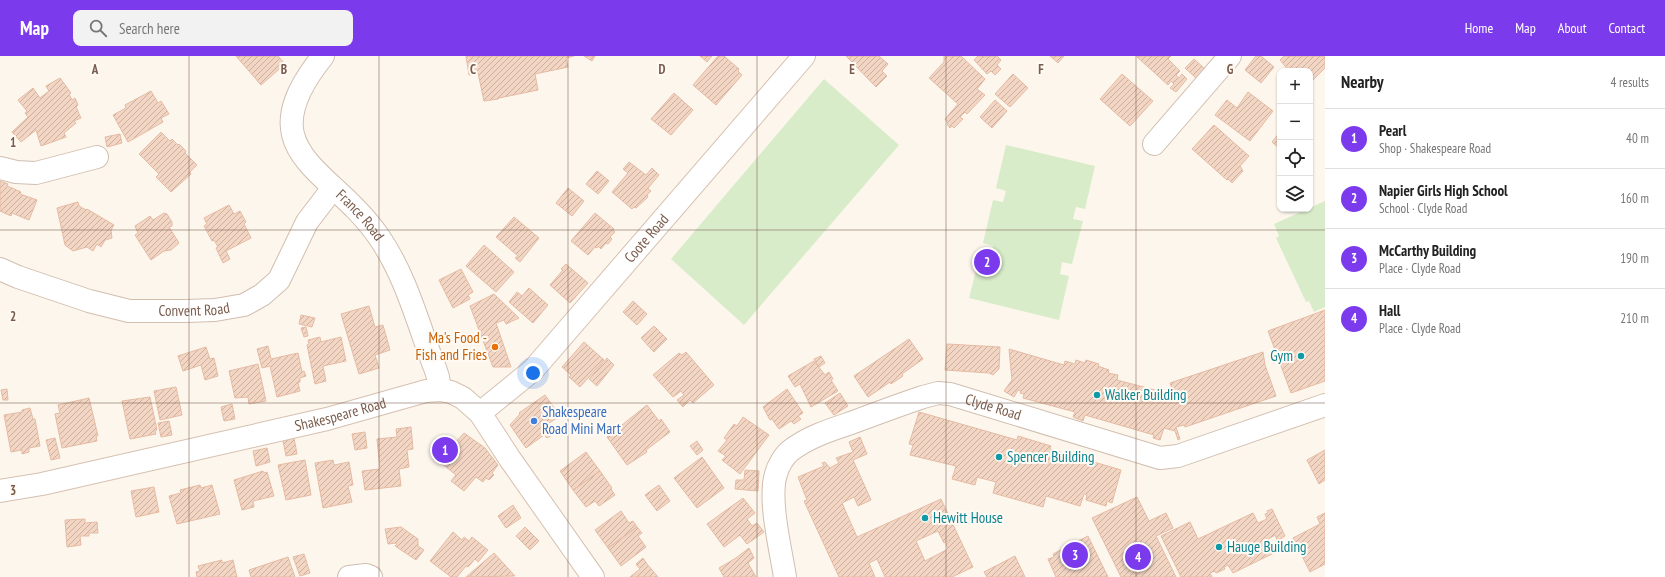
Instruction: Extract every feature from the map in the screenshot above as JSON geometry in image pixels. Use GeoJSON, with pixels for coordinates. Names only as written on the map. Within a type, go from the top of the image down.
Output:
{"type":"FeatureCollection","features":[{"type":"Feature","properties":{"kind":"street","name":"France Road"},"geometry":{"type":"LineString","coordinates":[[323,56],[305,82],[293,106],[291,125],[294,141],[302,156],[364,217],[390,255],[399,273],[436,373],[440,390]]}},
{"type":"Feature","properties":{"kind":"street","name":"Coote Road"},"geometry":{"type":"LineString","coordinates":[[480,413],[533,370],[804,56]]}},
{"type":"Feature","properties":{"kind":"street"},"geometry":{"type":"LineString","coordinates":[[1154,144],[1230,56]]}},
{"type":"Feature","properties":{"kind":"street"},"geometry":{"type":"LineString","coordinates":[[0,168],[16,172],[36,172],[97,157]]}},
{"type":"Feature","properties":{"kind":"street","name":"Convent Road"},"geometry":{"type":"LineString","coordinates":[[0,269],[18,277],[89,301],[129,311],[214,310],[244,305],[262,295],[279,280],[307,222],[333,188]]}},
{"type":"Feature","properties":{"kind":"street","name":"Shakespeare Road"},"geometry":{"type":"LineString","coordinates":[[0,491],[42,484],[319,421],[408,395],[440,390],[451,392],[464,398],[480,413],[510,459],[593,577]]}},
{"type":"Feature","properties":{"kind":"street","name":"Clyde Road"},"geometry":{"type":"LineString","coordinates":[[785,577],[774,507],[773,488],[780,464],[789,452],[819,434],[923,396],[938,393],[950,394],[1160,458],[1178,456],[1325,404]]}},
{"type":"Feature","properties":{"kind":"street"},"geometry":{"type":"LineString","coordinates":[[349,577],[366,575],[371,577]]}},
{"type":"Feature","properties":{"kind":"green space"},"geometry":{"type":"Polygon","coordinates":[[[824,79],[899,145],[744,325],[671,259],[824,79]]]}},
{"type":"Feature","properties":{"kind":"green space"},"geometry":{"type":"Polygon","coordinates":[[[1006,145],[1095,166],[1085,209],[1076,207],[1073,219],[1083,221],[1072,264],[1062,262],[1060,274],[1069,276],[1059,320],[969,298],[980,255],[990,257],[993,246],[983,243],[993,200],[1003,202],[1006,191],[996,188],[1006,145]]]}},
{"type":"Feature","properties":{"kind":"green space"},"geometry":{"type":"Polygon","coordinates":[[[1325,201],[1325,307],[1314,312],[1309,301],[1306,302],[1276,238],[1279,236],[1274,224],[1301,212],[1313,212],[1313,206],[1325,201]]]}},
{"type":"Feature","properties":{"kind":"building"},"geometry":{"type":"Polygon","coordinates":[[[236,56],[278,56],[285,64],[261,85],[236,56]]]}},
{"type":"Feature","properties":{"kind":"building"},"geometry":{"type":"Polygon","coordinates":[[[466,56],[574,56],[566,58],[568,67],[535,74],[538,90],[484,101],[478,73],[469,75],[466,56]]]}},
{"type":"Feature","properties":{"kind":"building"},"geometry":{"type":"Polygon","coordinates":[[[584,56],[595,56],[592,61],[584,56]]]}},
{"type":"Feature","properties":{"kind":"building"},"geometry":{"type":"Polygon","coordinates":[[[700,56],[712,56],[707,62],[700,56]]]}},
{"type":"Feature","properties":{"kind":"building"},"geometry":{"type":"Polygon","coordinates":[[[718,56],[724,56],[739,69],[738,71],[742,75],[716,105],[693,85],[718,56]]]}},
{"type":"Feature","properties":{"kind":"building"},"geometry":{"type":"Polygon","coordinates":[[[846,56],[879,56],[888,64],[882,71],[887,76],[876,87],[846,56]]]}},
{"type":"Feature","properties":{"kind":"building"},"geometry":{"type":"Polygon","coordinates":[[[944,56],[961,56],[985,79],[977,89],[985,95],[967,114],[965,112],[960,117],[963,119],[954,128],[952,126],[950,128],[945,119],[958,104],[929,78],[944,62],[944,56]]]}},
{"type":"Feature","properties":{"kind":"building"},"geometry":{"type":"Polygon","coordinates":[[[978,56],[997,56],[1001,60],[997,65],[1001,69],[995,75],[991,71],[987,74],[974,60],[978,56]]]}},
{"type":"Feature","properties":{"kind":"building"},"geometry":{"type":"Polygon","coordinates":[[[1050,56],[1064,56],[1058,63],[1050,56]]]}},
{"type":"Feature","properties":{"kind":"building"},"geometry":{"type":"Polygon","coordinates":[[[1137,56],[1171,56],[1168,59],[1180,71],[1176,75],[1179,78],[1182,74],[1187,79],[1176,92],[1170,88],[1174,84],[1171,81],[1168,85],[1137,56]]]}},
{"type":"Feature","properties":{"kind":"building"},"geometry":{"type":"Polygon","coordinates":[[[1256,56],[1261,56],[1274,67],[1261,83],[1245,70],[1256,56]]]}},
{"type":"Feature","properties":{"kind":"building"},"geometry":{"type":"Polygon","coordinates":[[[1284,56],[1325,56],[1325,68],[1313,80],[1313,68],[1287,68],[1280,60],[1284,56]]]}},
{"type":"Feature","properties":{"kind":"building"},"geometry":{"type":"Polygon","coordinates":[[[1194,59],[1206,70],[1197,79],[1185,68],[1194,59]]]}},
{"type":"Feature","properties":{"kind":"building"},"geometry":{"type":"Polygon","coordinates":[[[1013,74],[1028,88],[1010,107],[995,94],[1013,74]]]}},
{"type":"Feature","properties":{"kind":"building"},"geometry":{"type":"Polygon","coordinates":[[[1122,74],[1153,101],[1130,126],[1100,99],[1122,74]]]}},
{"type":"Feature","properties":{"kind":"building"},"geometry":{"type":"Polygon","coordinates":[[[60,78],[71,93],[69,94],[72,100],[75,98],[78,105],[76,107],[81,118],[74,121],[76,123],[64,133],[66,137],[41,146],[36,130],[21,142],[12,132],[28,117],[25,113],[27,111],[18,100],[33,88],[40,98],[49,91],[46,86],[60,78]]]}},
{"type":"Feature","properties":{"kind":"building"},"geometry":{"type":"Polygon","coordinates":[[[151,91],[158,103],[161,101],[169,114],[161,118],[163,122],[128,142],[113,115],[126,108],[125,105],[151,91]]]}},
{"type":"Feature","properties":{"kind":"building"},"geometry":{"type":"Polygon","coordinates":[[[1248,92],[1273,111],[1250,141],[1215,115],[1227,100],[1237,108],[1248,92]]]}},
{"type":"Feature","properties":{"kind":"building"},"geometry":{"type":"Polygon","coordinates":[[[674,93],[693,110],[671,135],[651,119],[674,93]]]}},
{"type":"Feature","properties":{"kind":"building"},"geometry":{"type":"Polygon","coordinates":[[[995,100],[1007,111],[992,128],[980,117],[995,100]]]}},
{"type":"Feature","properties":{"kind":"building"},"geometry":{"type":"Polygon","coordinates":[[[1214,125],[1249,156],[1240,166],[1243,171],[1232,183],[1192,149],[1214,125]]]}},
{"type":"Feature","properties":{"kind":"building"},"geometry":{"type":"Polygon","coordinates":[[[161,132],[170,141],[172,139],[178,145],[179,144],[186,151],[185,153],[197,165],[190,172],[191,174],[171,192],[156,177],[159,174],[139,154],[161,132]]]}},
{"type":"Feature","properties":{"kind":"building"},"geometry":{"type":"Polygon","coordinates":[[[120,134],[122,143],[107,147],[105,137],[120,134]]]}},
{"type":"Feature","properties":{"kind":"building"},"geometry":{"type":"Polygon","coordinates":[[[1277,136],[1277,146],[1272,142],[1277,136]]]}},
{"type":"Feature","properties":{"kind":"building"},"geometry":{"type":"Polygon","coordinates":[[[629,162],[646,175],[652,168],[659,175],[648,189],[651,191],[647,195],[648,197],[636,208],[634,207],[632,209],[612,192],[628,173],[623,169],[629,162]]]}},
{"type":"Feature","properties":{"kind":"building"},"geometry":{"type":"Polygon","coordinates":[[[597,171],[609,181],[598,194],[586,184],[597,171]]]}},
{"type":"Feature","properties":{"kind":"building"},"geometry":{"type":"Polygon","coordinates":[[[0,181],[21,192],[20,194],[37,200],[29,220],[12,213],[11,216],[0,211],[0,181]]]}},
{"type":"Feature","properties":{"kind":"building"},"geometry":{"type":"Polygon","coordinates":[[[568,188],[584,201],[572,216],[556,203],[568,188]]]}},
{"type":"Feature","properties":{"kind":"building"},"geometry":{"type":"Polygon","coordinates":[[[78,202],[79,206],[114,225],[111,230],[112,238],[105,240],[101,247],[97,244],[93,251],[87,247],[73,251],[65,245],[57,208],[78,202]]]}},
{"type":"Feature","properties":{"kind":"building"},"geometry":{"type":"Polygon","coordinates":[[[229,205],[234,214],[240,211],[246,222],[244,224],[251,238],[226,251],[230,259],[223,263],[216,248],[218,247],[214,240],[212,241],[204,226],[207,224],[204,218],[229,205]]]}},
{"type":"Feature","properties":{"kind":"building"},"geometry":{"type":"Polygon","coordinates":[[[164,213],[167,214],[172,222],[172,226],[169,227],[179,243],[171,250],[164,251],[151,260],[135,235],[138,233],[135,226],[150,216],[153,220],[164,213]]]}},
{"type":"Feature","properties":{"kind":"building"},"geometry":{"type":"Polygon","coordinates":[[[595,213],[614,229],[613,230],[615,232],[610,237],[612,239],[608,244],[606,243],[601,249],[598,246],[597,248],[595,247],[588,255],[571,241],[595,213]]]}},
{"type":"Feature","properties":{"kind":"building"},"geometry":{"type":"Polygon","coordinates":[[[514,217],[539,238],[520,262],[515,258],[518,256],[496,237],[514,217]]]}},
{"type":"Feature","properties":{"kind":"building"},"geometry":{"type":"Polygon","coordinates":[[[484,245],[514,272],[496,292],[466,266],[484,245]]]}},
{"type":"Feature","properties":{"kind":"building"},"geometry":{"type":"Polygon","coordinates":[[[566,264],[588,283],[570,303],[550,285],[563,270],[561,269],[566,264]]]}},
{"type":"Feature","properties":{"kind":"building"},"geometry":{"type":"Polygon","coordinates":[[[461,269],[473,292],[468,295],[470,299],[453,308],[439,280],[461,269]]]}},
{"type":"Feature","properties":{"kind":"building"},"geometry":{"type":"Polygon","coordinates":[[[529,288],[548,305],[533,323],[509,302],[517,292],[522,296],[529,288]]]}},
{"type":"Feature","properties":{"kind":"building"},"geometry":{"type":"Polygon","coordinates":[[[494,294],[519,318],[506,324],[504,320],[496,323],[511,367],[493,367],[470,306],[494,294]]]}},
{"type":"Feature","properties":{"kind":"building"},"geometry":{"type":"Polygon","coordinates":[[[633,301],[647,314],[637,325],[623,312],[633,301]]]}},
{"type":"Feature","properties":{"kind":"building"},"geometry":{"type":"Polygon","coordinates":[[[369,306],[375,327],[383,325],[390,350],[375,355],[379,368],[359,374],[341,314],[369,306]]]}},
{"type":"Feature","properties":{"kind":"building","name":"Gym"},"geometry":{"type":"Polygon","coordinates":[[[1325,310],[1325,381],[1291,393],[1268,331],[1325,310]]]}},
{"type":"Feature","properties":{"kind":"building"},"geometry":{"type":"Polygon","coordinates":[[[301,315],[315,318],[312,327],[299,324],[301,315]]]}},
{"type":"Feature","properties":{"kind":"building"},"geometry":{"type":"Polygon","coordinates":[[[654,326],[667,339],[654,352],[641,338],[654,326]]]}},
{"type":"Feature","properties":{"kind":"building"},"geometry":{"type":"Polygon","coordinates":[[[306,327],[308,336],[304,337],[301,328],[306,327]]]}},
{"type":"Feature","properties":{"kind":"building"},"geometry":{"type":"Polygon","coordinates":[[[320,337],[321,342],[341,337],[346,361],[323,366],[326,381],[315,384],[307,345],[309,344],[308,340],[320,337]]]}},
{"type":"Feature","properties":{"kind":"building"},"geometry":{"type":"Polygon","coordinates":[[[909,339],[923,359],[902,374],[903,376],[891,384],[890,382],[868,397],[854,376],[909,339]]]}},
{"type":"Feature","properties":{"kind":"building"},"geometry":{"type":"Polygon","coordinates":[[[584,342],[604,360],[580,387],[569,377],[571,375],[562,367],[584,342]]]}},
{"type":"Feature","properties":{"kind":"building"},"geometry":{"type":"Polygon","coordinates":[[[947,344],[1000,347],[999,369],[993,375],[989,373],[945,370],[947,344]]]}},
{"type":"Feature","properties":{"kind":"building"},"geometry":{"type":"Polygon","coordinates":[[[268,346],[271,359],[298,353],[302,372],[304,371],[306,376],[300,378],[300,382],[298,383],[300,391],[277,397],[270,366],[262,368],[257,349],[268,346]]]}},
{"type":"Feature","properties":{"kind":"building"},"geometry":{"type":"Polygon","coordinates":[[[206,347],[210,359],[214,358],[218,376],[205,380],[201,365],[183,371],[178,356],[206,347]]]}},
{"type":"Feature","properties":{"kind":"building","name":"Walker Building"},"geometry":{"type":"Polygon","coordinates":[[[1009,349],[1064,365],[1065,361],[1075,364],[1076,360],[1085,363],[1086,360],[1099,364],[1098,366],[1109,370],[1108,373],[1118,375],[1117,380],[1170,394],[1168,401],[1176,399],[1170,383],[1263,352],[1265,365],[1276,396],[1185,427],[1184,425],[1176,427],[1180,439],[1178,440],[1175,431],[1164,428],[1160,440],[1153,438],[1154,435],[1085,415],[1083,421],[1073,417],[1075,412],[1023,398],[1024,394],[1020,393],[1021,391],[1018,390],[1014,397],[1004,391],[1012,380],[1009,349]]]}},
{"type":"Feature","properties":{"kind":"building"},"geometry":{"type":"Polygon","coordinates":[[[686,352],[714,385],[693,403],[690,400],[683,407],[677,400],[684,395],[681,391],[673,397],[653,375],[679,353],[682,355],[686,352]]]}},
{"type":"Feature","properties":{"kind":"building"},"geometry":{"type":"Polygon","coordinates":[[[821,356],[825,363],[819,367],[814,359],[821,356]]]}},
{"type":"Feature","properties":{"kind":"building"},"geometry":{"type":"Polygon","coordinates":[[[607,358],[614,365],[597,386],[589,379],[607,358]]]}},
{"type":"Feature","properties":{"kind":"building"},"geometry":{"type":"Polygon","coordinates":[[[814,361],[825,375],[829,372],[833,379],[831,380],[838,391],[811,407],[800,384],[795,387],[788,376],[814,361]]]}},
{"type":"Feature","properties":{"kind":"building"},"geometry":{"type":"Polygon","coordinates":[[[258,364],[266,401],[249,404],[248,397],[235,398],[229,371],[258,364]]]}},
{"type":"Feature","properties":{"kind":"building"},"geometry":{"type":"Polygon","coordinates":[[[176,387],[182,415],[160,420],[154,391],[176,387]]]}},
{"type":"Feature","properties":{"kind":"building"},"geometry":{"type":"Polygon","coordinates":[[[7,389],[8,400],[3,400],[1,390],[7,389]]]}},
{"type":"Feature","properties":{"kind":"building"},"geometry":{"type":"Polygon","coordinates":[[[787,389],[803,413],[798,416],[801,419],[794,424],[791,421],[779,429],[772,419],[770,420],[763,407],[787,389]]]}},
{"type":"Feature","properties":{"kind":"building"},"geometry":{"type":"Polygon","coordinates":[[[840,393],[848,406],[834,415],[825,403],[840,393]]]}},
{"type":"Feature","properties":{"kind":"building","name":"Shakespeare Road Mini Mart"},"geometry":{"type":"Polygon","coordinates":[[[545,395],[560,416],[546,425],[552,435],[547,438],[544,435],[526,448],[510,425],[520,414],[519,413],[545,395]]]}},
{"type":"Feature","properties":{"kind":"building"},"geometry":{"type":"Polygon","coordinates":[[[150,397],[157,430],[155,431],[156,434],[130,439],[122,401],[150,397]]]}},
{"type":"Feature","properties":{"kind":"building"},"geometry":{"type":"Polygon","coordinates":[[[89,398],[98,436],[96,436],[97,441],[62,448],[55,414],[60,413],[58,405],[89,398]]]}},
{"type":"Feature","properties":{"kind":"building"},"geometry":{"type":"Polygon","coordinates":[[[232,404],[235,419],[224,421],[221,407],[232,404]]]}},
{"type":"Feature","properties":{"kind":"building"},"geometry":{"type":"Polygon","coordinates":[[[647,405],[659,421],[661,419],[670,432],[646,450],[647,452],[627,465],[607,437],[647,405]]]}},
{"type":"Feature","properties":{"kind":"building"},"geometry":{"type":"Polygon","coordinates":[[[30,408],[33,419],[35,419],[40,446],[29,448],[29,452],[22,454],[22,450],[11,452],[4,415],[22,412],[22,410],[30,408]]]}},
{"type":"Feature","properties":{"kind":"building","name":"Spencer Building"},"geometry":{"type":"Polygon","coordinates":[[[919,412],[1017,440],[1018,436],[1051,446],[1050,449],[1121,470],[1112,503],[1107,501],[1106,506],[1086,500],[1087,495],[1084,494],[1080,506],[1046,496],[1043,507],[993,493],[996,482],[977,477],[975,485],[952,479],[956,466],[910,455],[913,445],[909,444],[919,412]]]}},
{"type":"Feature","properties":{"kind":"building"},"geometry":{"type":"Polygon","coordinates":[[[743,417],[769,435],[740,474],[722,460],[726,456],[718,451],[727,440],[724,438],[734,424],[737,426],[743,417]]]}},
{"type":"Feature","properties":{"kind":"building"},"geometry":{"type":"Polygon","coordinates":[[[169,421],[172,435],[161,437],[158,423],[169,421]]]}},
{"type":"Feature","properties":{"kind":"building"},"geometry":{"type":"Polygon","coordinates":[[[411,427],[413,449],[407,450],[409,467],[399,469],[401,486],[365,490],[362,471],[380,469],[377,439],[397,437],[396,429],[411,427]]]}},
{"type":"Feature","properties":{"kind":"building"},"geometry":{"type":"Polygon","coordinates":[[[365,432],[367,448],[355,450],[352,434],[365,432]]]}},
{"type":"Feature","properties":{"kind":"building"},"geometry":{"type":"Polygon","coordinates":[[[464,433],[485,448],[498,465],[492,473],[494,475],[489,480],[486,478],[483,482],[476,477],[464,491],[451,481],[456,475],[434,457],[442,448],[447,452],[464,433]]]}},
{"type":"Feature","properties":{"kind":"building","name":"Hewitt House"},"geometry":{"type":"Polygon","coordinates":[[[860,437],[867,454],[853,460],[871,500],[858,506],[854,497],[842,503],[857,537],[941,499],[973,567],[952,577],[885,577],[877,559],[869,563],[875,577],[839,577],[804,501],[807,500],[798,477],[824,466],[822,463],[825,462],[830,468],[839,463],[836,458],[853,452],[849,442],[860,437]],[[938,531],[916,541],[925,561],[948,549],[946,544],[950,540],[944,543],[938,531]]]}},
{"type":"Feature","properties":{"kind":"building"},"geometry":{"type":"Polygon","coordinates":[[[55,438],[60,458],[51,460],[46,440],[55,438]]]}},
{"type":"Feature","properties":{"kind":"building"},"geometry":{"type":"Polygon","coordinates":[[[294,438],[297,454],[286,456],[283,441],[294,438]]]}},
{"type":"Feature","properties":{"kind":"building"},"geometry":{"type":"Polygon","coordinates":[[[697,441],[703,450],[697,455],[690,446],[697,441]]]}},
{"type":"Feature","properties":{"kind":"building"},"geometry":{"type":"Polygon","coordinates":[[[267,448],[270,462],[256,466],[253,451],[267,448]]]}},
{"type":"Feature","properties":{"kind":"building"},"geometry":{"type":"Polygon","coordinates":[[[1325,450],[1325,480],[1319,484],[1307,460],[1325,450]]]}},
{"type":"Feature","properties":{"kind":"building"},"geometry":{"type":"Polygon","coordinates":[[[586,452],[600,471],[573,490],[560,471],[586,452]]]}},
{"type":"Feature","properties":{"kind":"building"},"geometry":{"type":"Polygon","coordinates":[[[702,457],[724,488],[697,508],[674,478],[702,457]]]}},
{"type":"Feature","properties":{"kind":"building"},"geometry":{"type":"Polygon","coordinates":[[[305,460],[311,495],[286,500],[278,465],[305,460]]]}},
{"type":"Feature","properties":{"kind":"building"},"geometry":{"type":"Polygon","coordinates":[[[333,460],[334,465],[349,462],[353,485],[348,486],[352,502],[323,508],[315,463],[333,460]]]}},
{"type":"Feature","properties":{"kind":"building"},"geometry":{"type":"Polygon","coordinates":[[[745,470],[759,471],[758,491],[735,489],[736,480],[744,480],[745,470]]]}},
{"type":"Feature","properties":{"kind":"building"},"geometry":{"type":"Polygon","coordinates":[[[263,471],[264,473],[267,472],[274,496],[253,501],[254,507],[242,510],[234,480],[263,471]]]}},
{"type":"Feature","properties":{"kind":"building"},"geometry":{"type":"Polygon","coordinates":[[[600,471],[615,495],[599,506],[595,501],[586,507],[573,490],[600,471]]]}},
{"type":"Feature","properties":{"kind":"building"},"geometry":{"type":"Polygon","coordinates":[[[200,485],[201,488],[212,485],[220,514],[177,524],[169,496],[181,493],[180,490],[200,485]]]}},
{"type":"Feature","properties":{"kind":"building"},"geometry":{"type":"Polygon","coordinates":[[[659,485],[670,501],[657,511],[645,495],[659,485]]]}},
{"type":"Feature","properties":{"kind":"building"},"geometry":{"type":"Polygon","coordinates":[[[154,487],[159,512],[136,517],[131,491],[154,487]]]}},
{"type":"Feature","properties":{"kind":"building"},"geometry":{"type":"Polygon","coordinates":[[[1137,497],[1149,521],[1166,513],[1173,528],[1156,536],[1176,577],[1121,577],[1092,518],[1137,497]]]}},
{"type":"Feature","properties":{"kind":"building"},"geometry":{"type":"Polygon","coordinates":[[[743,498],[755,513],[747,519],[752,526],[757,523],[764,532],[747,544],[740,535],[724,547],[707,524],[743,498]]]}},
{"type":"Feature","properties":{"kind":"building"},"geometry":{"type":"Polygon","coordinates":[[[513,505],[521,518],[506,528],[498,516],[513,505]]]}},
{"type":"Feature","properties":{"kind":"building","name":"Hauge Building"},"geometry":{"type":"Polygon","coordinates":[[[1272,509],[1285,536],[1278,542],[1275,535],[1267,540],[1274,553],[1233,573],[1228,565],[1224,567],[1225,569],[1216,573],[1215,571],[1210,573],[1212,577],[1181,577],[1161,536],[1190,522],[1198,539],[1253,513],[1258,523],[1267,519],[1265,514],[1268,513],[1267,511],[1272,509]]]}},
{"type":"Feature","properties":{"kind":"building"},"geometry":{"type":"Polygon","coordinates":[[[621,511],[629,523],[633,521],[637,527],[608,548],[595,530],[621,511]]]}},
{"type":"Feature","properties":{"kind":"building"},"geometry":{"type":"Polygon","coordinates":[[[1325,513],[1325,564],[1310,572],[1293,538],[1320,524],[1317,517],[1325,513]]]}},
{"type":"Feature","properties":{"kind":"building"},"geometry":{"type":"Polygon","coordinates":[[[85,519],[85,523],[97,522],[98,533],[89,533],[89,536],[80,536],[81,545],[67,547],[65,520],[85,519]]]}},
{"type":"Feature","properties":{"kind":"building"},"geometry":{"type":"Polygon","coordinates":[[[401,527],[418,539],[418,546],[424,550],[416,560],[395,546],[397,544],[396,543],[388,544],[385,529],[401,527]]]}},
{"type":"Feature","properties":{"kind":"building"},"geometry":{"type":"Polygon","coordinates":[[[525,527],[539,541],[530,550],[516,536],[525,527]]]}},
{"type":"Feature","properties":{"kind":"building"},"geometry":{"type":"Polygon","coordinates":[[[637,527],[642,533],[638,536],[646,547],[621,566],[608,548],[637,527]]]}},
{"type":"Feature","properties":{"kind":"building"},"geometry":{"type":"Polygon","coordinates":[[[453,532],[462,540],[464,537],[469,541],[472,537],[488,550],[478,562],[475,559],[468,567],[466,566],[457,577],[451,577],[430,561],[453,532]]]}},
{"type":"Feature","properties":{"kind":"building"},"geometry":{"type":"Polygon","coordinates":[[[1088,536],[1108,577],[1056,577],[1048,559],[1054,557],[1053,554],[1088,536]]]}},
{"type":"Feature","properties":{"kind":"building"},"geometry":{"type":"Polygon","coordinates":[[[749,548],[754,558],[748,563],[756,577],[724,577],[719,568],[749,548]]]}},
{"type":"Feature","properties":{"kind":"building"},"geometry":{"type":"Polygon","coordinates":[[[494,553],[515,576],[466,577],[494,553]]]}},
{"type":"Feature","properties":{"kind":"building"},"geometry":{"type":"Polygon","coordinates":[[[304,554],[310,573],[300,576],[293,557],[304,554]]]}},
{"type":"Feature","properties":{"kind":"building"},"geometry":{"type":"Polygon","coordinates":[[[1015,556],[1025,577],[987,577],[984,572],[1015,556]]]}},
{"type":"Feature","properties":{"kind":"building"},"geometry":{"type":"Polygon","coordinates":[[[288,557],[295,577],[251,577],[249,570],[288,557]]]}},
{"type":"Feature","properties":{"kind":"building"},"geometry":{"type":"Polygon","coordinates":[[[643,558],[658,577],[630,577],[640,569],[636,564],[643,558]]]}},
{"type":"Feature","properties":{"kind":"building"},"geometry":{"type":"Polygon","coordinates":[[[222,560],[222,563],[233,560],[237,577],[197,577],[196,572],[200,571],[198,566],[222,560]]]}},
{"type":"Feature","properties":{"kind":"place","name":"Napier Girls High School"},"geometry":{"type":"Point","coordinates":[987,262]}},
{"type":"Feature","properties":{"kind":"place","name":"Ma's Food - Fish and Fries"},"geometry":{"type":"Point","coordinates":[495,347]}},
{"type":"Feature","properties":{"kind":"place","name":"Gym"},"geometry":{"type":"Point","coordinates":[1301,356]}},
{"type":"Feature","properties":{"kind":"place","name":"Walker Building"},"geometry":{"type":"Point","coordinates":[1097,395]}},
{"type":"Feature","properties":{"kind":"place","name":"Shakespeare Road Mini Mart"},"geometry":{"type":"Point","coordinates":[534,421]}},
{"type":"Feature","properties":{"kind":"place","name":"Pearl"},"geometry":{"type":"Point","coordinates":[445,450]}},
{"type":"Feature","properties":{"kind":"place","name":"Spencer Building"},"geometry":{"type":"Point","coordinates":[999,457]}},
{"type":"Feature","properties":{"kind":"place","name":"Hewitt House"},"geometry":{"type":"Point","coordinates":[925,518]}},
{"type":"Feature","properties":{"kind":"place","name":"Hauge Building"},"geometry":{"type":"Point","coordinates":[1219,547]}},
{"type":"Feature","properties":{"kind":"place","name":"McCarthy Building"},"geometry":{"type":"Point","coordinates":[1075,555]}},
{"type":"Feature","properties":{"kind":"place","name":"Hall"},"geometry":{"type":"Point","coordinates":[1138,557]}}]}
